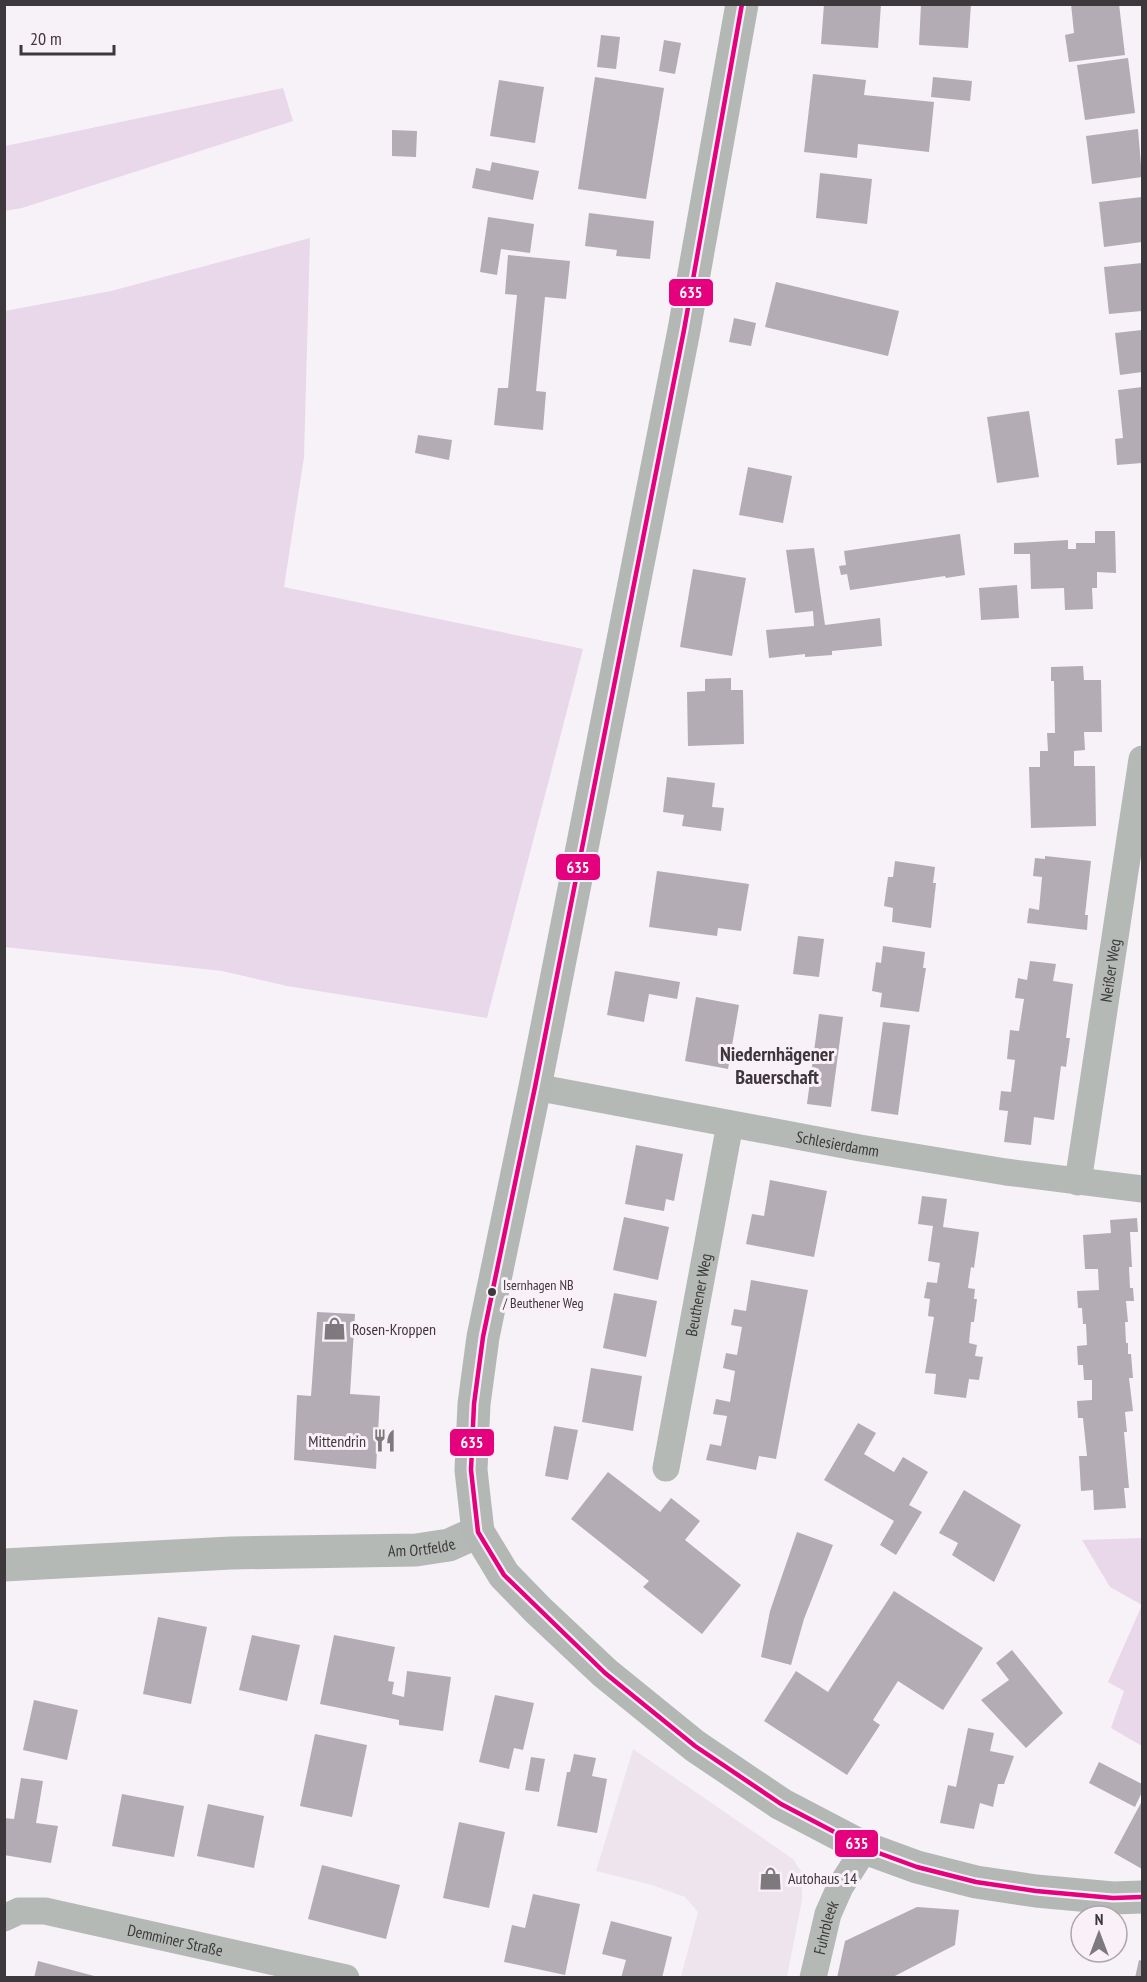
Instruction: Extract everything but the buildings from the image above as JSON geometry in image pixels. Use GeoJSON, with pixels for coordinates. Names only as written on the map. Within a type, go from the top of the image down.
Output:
{"type":"FeatureCollection","features":[{"type":"Feature","properties":{"kind":"main road"},"geometry":{"type":"LineString","coordinates":[[742,4],[684,330],[535,1087],[483,1337],[474,1404],[471,1470],[478,1532],[504,1575],[605,1673],[695,1746],[781,1804],[865,1848],[916,1867],[976,1882],[1113,1898],[1143,1897]]}},
{"type":"Feature","properties":{"kind":"street","name":"Neißer Weg"},"geometry":{"type":"LineString","coordinates":[[1078,1182],[1143,759]]}},
{"type":"Feature","properties":{"kind":"street","name":"Schlesierdamm"},"geometry":{"type":"LineString","coordinates":[[535,1087],[882,1152],[1078,1182],[1143,1189]]}},
{"type":"Feature","properties":{"kind":"street","name":"Beuthener Weg"},"geometry":{"type":"LineString","coordinates":[[666,1468],[730,1124]]}},
{"type":"Feature","properties":{"kind":"street","name":"Am Ortfelde"},"geometry":{"type":"LineString","coordinates":[[4,1565],[231,1553],[416,1550],[449,1545],[478,1532]]}},
{"type":"Feature","properties":{"kind":"street","name":"Fuhrbleek"},"geometry":{"type":"LineString","coordinates":[[813,1977],[828,1914],[840,1887],[865,1848]]}},
{"type":"Feature","properties":{"kind":"street","name":"Demminer Straße"},"geometry":{"type":"LineString","coordinates":[[4,1918],[19,1911],[45,1911],[346,1977]]}},
{"type":"Feature","properties":{"kind":"shaded area"},"geometry":{"type":"Polygon","coordinates":[[[283,88],[293,121],[22,208],[5,211],[5,146],[283,88]]]}},
{"type":"Feature","properties":{"kind":"shaded area"},"geometry":{"type":"Polygon","coordinates":[[[310,238],[304,457],[284,587],[583,649],[487,1018],[287,986],[222,971],[5,947],[5,311],[111,291],[310,238]]]}},
{"type":"Feature","properties":{"kind":"shaded area"},"geometry":{"type":"Polygon","coordinates":[[[1142,1538],[1142,1605],[1110,1587],[1082,1540],[1142,1538]]]}},
{"type":"Feature","properties":{"kind":"shaded area"},"geometry":{"type":"Polygon","coordinates":[[[1142,1605],[1142,1746],[1111,1728],[1124,1691],[1108,1682],[1142,1605]]]}},
{"type":"Feature","properties":{"kind":"shaded area","name":"Autohaus 14"},"geometry":{"type":"Polygon","coordinates":[[[633,1749],[793,1859],[802,1873],[802,1900],[787,1977],[681,1977],[698,1912],[685,1897],[652,1885],[596,1871],[633,1749]]]}},
{"type":"Feature","properties":{"kind":"transit line","name":"635"},"geometry":{"type":"LineString","coordinates":[[742,4],[684,330],[535,1087],[483,1337],[474,1404],[471,1470],[478,1532],[504,1575],[605,1673],[695,1746],[781,1804],[865,1848],[917,1867],[976,1882],[1036,1891],[1113,1898],[1142,1897]]}},
{"type":"Feature","properties":{"kind":"place","name":"Isernhagen NB / Beuthener Weg"},"geometry":{"type":"Point","coordinates":[492,1292]}},
{"type":"Feature","properties":{"kind":"place","name":"Rosen-Kroppen"},"geometry":{"type":"Point","coordinates":[334,1329]}},
{"type":"Feature","properties":{"kind":"place","name":"Mittendrin"},"geometry":{"type":"Point","coordinates":[384,1441]}},
{"type":"Feature","properties":{"kind":"place","name":"Autohaus 14"},"geometry":{"type":"Point","coordinates":[770,1878]}},
{"type":"Feature","properties":{"kind":"district","name":"Niedernhägener Bauerschaft"},"geometry":{"type":"Point","coordinates":[777,1066]}}]}
